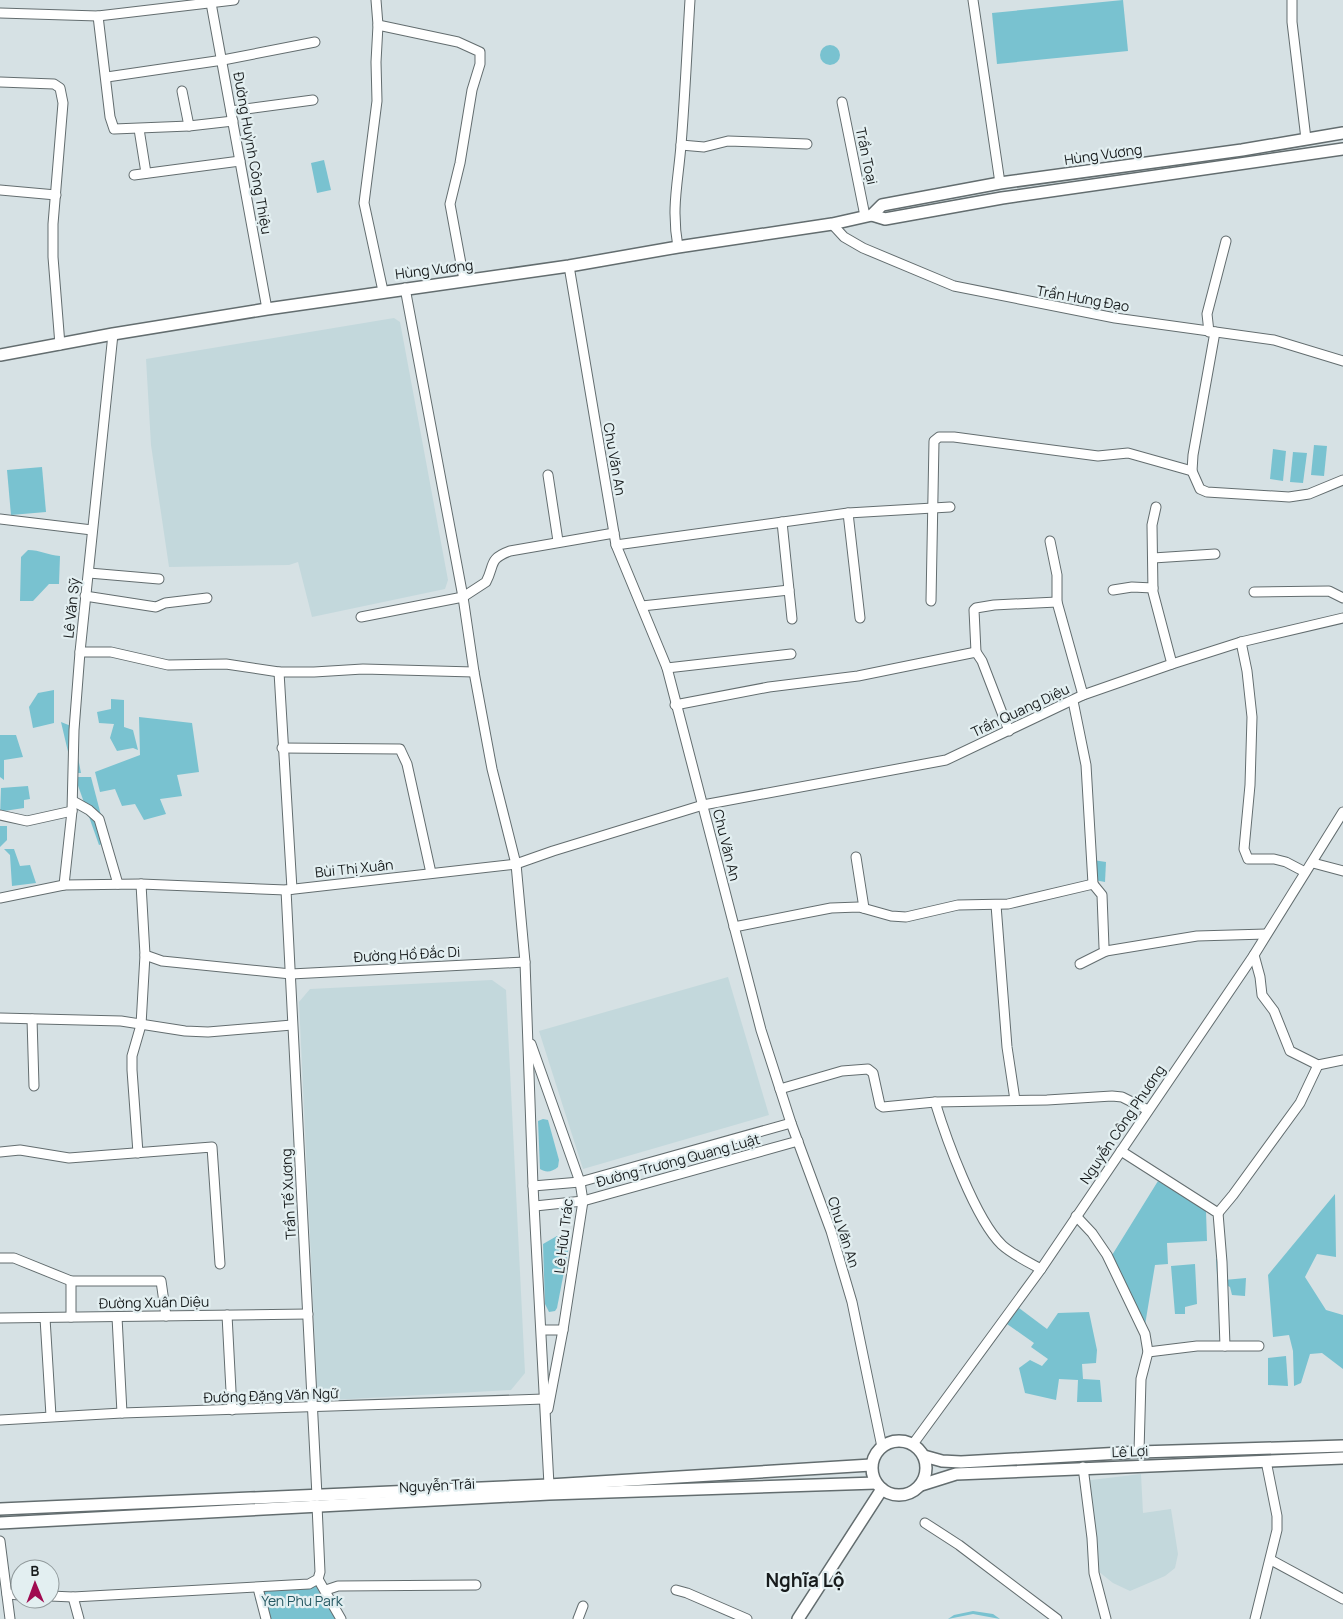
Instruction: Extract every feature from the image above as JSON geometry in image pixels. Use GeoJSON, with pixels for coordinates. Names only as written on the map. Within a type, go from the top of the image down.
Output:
{"type":"FeatureCollection","features":[{"type":"Feature","properties":{"kind":"main road","name":"Hùng Vương"},"geometry":{"type":"LineString","coordinates":[[0,355],[113,334],[267,309],[382,291],[569,266],[678,247],[832,224],[868,215],[882,204],[1000,183],[1343,133]]}},
{"type":"Feature","properties":{"kind":"main road"},"geometry":{"type":"LineString","coordinates":[[1291,142],[1293,156]]}},
{"type":"Feature","properties":{"kind":"main road","name":"Hùng Vương"},"geometry":{"type":"LineString","coordinates":[[868,215],[885,219],[1343,149]]}},
{"type":"Feature","properties":{"kind":"main road"},"geometry":{"type":"LineString","coordinates":[[953,192],[954,207]]}},
{"type":"Feature","properties":{"kind":"main road"},"geometry":{"type":"LineString","coordinates":[[897,1441],[913,1444],[924,1456],[926,1470],[921,1485],[914,1491],[900,1496],[890,1494],[879,1486],[871,1466],[875,1455],[882,1446],[897,1441]]}},
{"type":"Feature","properties":{"kind":"main road","name":"Lê Lợi"},"geometry":{"type":"LineString","coordinates":[[924,1456],[942,1461],[961,1462],[1140,1452],[1343,1446]]}},
{"type":"Feature","properties":{"kind":"main road"},"geometry":{"type":"LineString","coordinates":[[1265,1448],[1266,1461]]}},
{"type":"Feature","properties":{"kind":"main road"},"geometry":{"type":"LineString","coordinates":[[1140,1452],[1140,1465]]}},
{"type":"Feature","properties":{"kind":"main road","name":"Lê Lợi"},"geometry":{"type":"LineString","coordinates":[[921,1485],[956,1474],[1084,1467],[1343,1458]]}},
{"type":"Feature","properties":{"kind":"main road","name":"Nguyễn Trãi"},"geometry":{"type":"LineString","coordinates":[[549,1490],[871,1466]]}},
{"type":"Feature","properties":{"kind":"main road"},"geometry":{"type":"LineString","coordinates":[[798,1619],[879,1486]]}},
{"type":"Feature","properties":{"kind":"main road","name":"Nguyễn Trãi"},"geometry":{"type":"LineString","coordinates":[[0,1509],[317,1500],[549,1490],[879,1486]]}},
{"type":"Feature","properties":{"kind":"main road","name":"Nguyễn Trãi"},"geometry":{"type":"LineString","coordinates":[[0,1523],[317,1500]]}},
{"type":"Feature","properties":{"kind":"street"},"geometry":{"type":"LineString","coordinates":[[0,13],[98,16],[234,0]]}},
{"type":"Feature","properties":{"kind":"street"},"geometry":{"type":"LineString","coordinates":[[376,0],[378,25],[376,111],[364,203],[382,291]]}},
{"type":"Feature","properties":{"kind":"street"},"geometry":{"type":"LineString","coordinates":[[678,247],[673,204],[681,145],[690,0]]}},
{"type":"Feature","properties":{"kind":"street"},"geometry":{"type":"LineString","coordinates":[[973,0],[1000,183]]}},
{"type":"Feature","properties":{"kind":"street"},"geometry":{"type":"LineString","coordinates":[[1292,0],[1292,22],[1306,139]]}},
{"type":"Feature","properties":{"kind":"street","name":"Đường Huỳnh Công Thiệu"},"geometry":{"type":"LineString","coordinates":[[211,3],[267,309]]}},
{"type":"Feature","properties":{"kind":"street"},"geometry":{"type":"LineString","coordinates":[[98,16],[112,128],[118,130],[139,129],[233,121]]}},
{"type":"Feature","properties":{"kind":"street"},"geometry":{"type":"LineString","coordinates":[[378,25],[458,42],[480,52],[480,64],[472,90],[460,163],[450,204],[464,280]]}},
{"type":"Feature","properties":{"kind":"street"},"geometry":{"type":"LineString","coordinates":[[107,78],[222,60],[315,42]]}},
{"type":"Feature","properties":{"kind":"street"},"geometry":{"type":"LineString","coordinates":[[0,82],[54,84],[60,88],[63,103],[53,257],[60,345]]}},
{"type":"Feature","properties":{"kind":"street"},"geometry":{"type":"LineString","coordinates":[[182,90],[189,126]]}},
{"type":"Feature","properties":{"kind":"street"},"geometry":{"type":"LineString","coordinates":[[231,111],[313,100]]}},
{"type":"Feature","properties":{"kind":"street","name":"Trần Toại"},"geometry":{"type":"LineString","coordinates":[[842,102],[868,215]]}},
{"type":"Feature","properties":{"kind":"street"},"geometry":{"type":"LineString","coordinates":[[139,129],[146,173]]}},
{"type":"Feature","properties":{"kind":"street"},"geometry":{"type":"LineString","coordinates":[[681,145],[704,147],[728,141],[807,144]]}},
{"type":"Feature","properties":{"kind":"street"},"geometry":{"type":"LineString","coordinates":[[134,175],[240,161]]}},
{"type":"Feature","properties":{"kind":"street"},"geometry":{"type":"LineString","coordinates":[[0,190],[56,195]]}},
{"type":"Feature","properties":{"kind":"street","name":"Trần Hưng Đạo"},"geometry":{"type":"LineString","coordinates":[[832,224],[844,237],[863,248],[954,286],[1115,318],[1274,340],[1343,361]]}},
{"type":"Feature","properties":{"kind":"street"},"geometry":{"type":"LineString","coordinates":[[1226,241],[1207,314],[1212,332],[1196,430],[1192,471],[1196,483],[1200,489],[1207,492],[1289,497],[1309,494],[1343,480]]}},
{"type":"Feature","properties":{"kind":"street","name":"Chu Văn An"},"geometry":{"type":"LineString","coordinates":[[569,266],[616,545],[667,668],[675,705],[761,1030],[791,1123],[831,1231],[852,1302],[882,1446]]}},
{"type":"Feature","properties":{"kind":"street","name":"Lê Hữu Trác"},"geometry":{"type":"LineString","coordinates":[[405,288],[463,597],[474,672],[492,769],[516,864],[525,962],[533,1186],[549,1490]]}},
{"type":"Feature","properties":{"kind":"street","name":"Lê Văn Sỹ"},"geometry":{"type":"LineString","coordinates":[[64,885],[73,801],[74,730],[80,652],[113,334]]}},
{"type":"Feature","properties":{"kind":"street"},"geometry":{"type":"LineString","coordinates":[[931,601],[934,441],[940,437],[954,437],[1098,456],[1128,453],[1192,471]]}},
{"type":"Feature","properties":{"kind":"street"},"geometry":{"type":"LineString","coordinates":[[548,475],[558,541]]}},
{"type":"Feature","properties":{"kind":"street"},"geometry":{"type":"LineString","coordinates":[[616,545],[848,513],[950,507]]}},
{"type":"Feature","properties":{"kind":"street"},"geometry":{"type":"LineString","coordinates":[[1156,507],[1152,525],[1153,588],[1172,664]]}},
{"type":"Feature","properties":{"kind":"street"},"geometry":{"type":"LineString","coordinates":[[848,513],[860,618]]}},
{"type":"Feature","properties":{"kind":"street"},"geometry":{"type":"LineString","coordinates":[[0,519],[92,530]]}},
{"type":"Feature","properties":{"kind":"street"},"geometry":{"type":"LineString","coordinates":[[782,522],[792,619]]}},
{"type":"Feature","properties":{"kind":"street"},"geometry":{"type":"LineString","coordinates":[[361,617],[463,597],[486,582],[491,564],[500,555],[558,541],[614,533]]}},
{"type":"Feature","properties":{"kind":"street"},"geometry":{"type":"LineString","coordinates":[[1050,541],[1057,575],[1057,602],[1083,695]]}},
{"type":"Feature","properties":{"kind":"street"},"geometry":{"type":"LineString","coordinates":[[1153,558],[1215,554]]}},
{"type":"Feature","properties":{"kind":"street"},"geometry":{"type":"LineString","coordinates":[[89,573],[159,579]]}},
{"type":"Feature","properties":{"kind":"street"},"geometry":{"type":"LineString","coordinates":[[1112,590],[1132,587],[1153,588]]}},
{"type":"Feature","properties":{"kind":"street"},"geometry":{"type":"LineString","coordinates":[[642,606],[789,590]]}},
{"type":"Feature","properties":{"kind":"street"},"geometry":{"type":"LineString","coordinates":[[1254,592],[1328,591],[1343,598]]}},
{"type":"Feature","properties":{"kind":"street"},"geometry":{"type":"LineString","coordinates":[[86,596],[156,606],[165,603],[207,598]]}},
{"type":"Feature","properties":{"kind":"street"},"geometry":{"type":"LineString","coordinates":[[1009,730],[982,661],[976,652],[974,610],[994,605],[1057,602]]}},
{"type":"Feature","properties":{"kind":"street","name":"Trần Quang Diệu"},"geometry":{"type":"LineString","coordinates":[[703,805],[946,760],[1083,695],[1241,642],[1343,618]]}},
{"type":"Feature","properties":{"kind":"street"},"geometry":{"type":"LineString","coordinates":[[1241,642],[1247,671],[1252,717],[1250,785],[1244,849],[1248,859],[1274,859],[1286,862],[1305,872]]}},
{"type":"Feature","properties":{"kind":"street"},"geometry":{"type":"LineString","coordinates":[[80,652],[111,652],[168,664],[226,664],[279,672],[363,669],[474,672]]}},
{"type":"Feature","properties":{"kind":"street"},"geometry":{"type":"LineString","coordinates":[[675,705],[769,687],[858,676],[976,652]]}},
{"type":"Feature","properties":{"kind":"street"},"geometry":{"type":"LineString","coordinates":[[667,668],[791,654]]}},
{"type":"Feature","properties":{"kind":"street","name":"Trần Tế Xương"},"geometry":{"type":"LineString","coordinates":[[279,672],[289,889],[292,1025],[317,1500],[320,1572],[318,1579]]}},
{"type":"Feature","properties":{"kind":"street"},"geometry":{"type":"LineString","coordinates":[[1073,701],[1086,765],[1093,884],[1102,896],[1104,947],[1106,951]]}},
{"type":"Feature","properties":{"kind":"street"},"geometry":{"type":"LineString","coordinates":[[282,748],[400,749],[407,764],[432,874]]}},
{"type":"Feature","properties":{"kind":"street"},"geometry":{"type":"LineString","coordinates":[[73,801],[89,810],[99,819],[118,884]]}},
{"type":"Feature","properties":{"kind":"street","name":"Bùi Thị Xuân"},"geometry":{"type":"LineString","coordinates":[[0,898],[64,885],[141,884],[289,889],[516,864],[703,805]]}},
{"type":"Feature","properties":{"kind":"street"},"geometry":{"type":"LineString","coordinates":[[0,815],[27,822],[72,811]]}},
{"type":"Feature","properties":{"kind":"street","name":"Nguyễn Công Phương"},"geometry":{"type":"LineString","coordinates":[[913,1444],[1041,1269],[1254,955],[1343,812]]}},
{"type":"Feature","properties":{"kind":"street"},"geometry":{"type":"LineString","coordinates":[[856,857],[864,908]]}},
{"type":"Feature","properties":{"kind":"street"},"geometry":{"type":"LineString","coordinates":[[1313,863],[1343,871]]}},
{"type":"Feature","properties":{"kind":"street"},"geometry":{"type":"LineString","coordinates":[[138,1153],[132,1056],[141,1025],[145,955],[141,884]]}},
{"type":"Feature","properties":{"kind":"street"},"geometry":{"type":"LineString","coordinates":[[734,927],[831,908],[864,908],[906,917],[958,905],[996,905],[1093,884]]}},
{"type":"Feature","properties":{"kind":"street"},"geometry":{"type":"LineString","coordinates":[[996,905],[1007,1047],[1015,1100]]}},
{"type":"Feature","properties":{"kind":"street"},"geometry":{"type":"LineString","coordinates":[[1080,964],[1106,951],[1197,936],[1266,934]]}},
{"type":"Feature","properties":{"kind":"street","name":"Đường Hồ Đắc Di"},"geometry":{"type":"LineString","coordinates":[[145,955],[162,961],[291,974],[525,962]]}},
{"type":"Feature","properties":{"kind":"street"},"geometry":{"type":"LineString","coordinates":[[1254,955],[1262,994],[1274,1011],[1290,1051],[1318,1065],[1343,1060]]}},
{"type":"Feature","properties":{"kind":"street"},"geometry":{"type":"LineString","coordinates":[[0,1018],[114,1021],[208,1032],[292,1025]]}},
{"type":"Feature","properties":{"kind":"street"},"geometry":{"type":"LineString","coordinates":[[32,1019],[34,1086]]}},
{"type":"Feature","properties":{"kind":"street","name":"Lê Hữu Trác"},"geometry":{"type":"LineString","coordinates":[[527,1034],[580,1182],[583,1201],[563,1330],[546,1419]]}},
{"type":"Feature","properties":{"kind":"street"},"geometry":{"type":"LineString","coordinates":[[1225,1346],[1218,1213],[1300,1103],[1318,1065]]}},
{"type":"Feature","properties":{"kind":"street"},"geometry":{"type":"LineString","coordinates":[[780,1089],[842,1072],[868,1069],[873,1073],[880,1105],[883,1107],[935,1102],[1047,1100],[1112,1096],[1122,1097],[1148,1110]]}},
{"type":"Feature","properties":{"kind":"street"},"geometry":{"type":"LineString","coordinates":[[935,1102],[947,1140],[976,1203],[993,1233],[1002,1245],[1041,1269]]}},
{"type":"Feature","properties":{"kind":"street","name":"Đường Trương Quang Luật"},"geometry":{"type":"LineString","coordinates":[[533,1186],[580,1182],[791,1123]]}},
{"type":"Feature","properties":{"kind":"street","name":"Đường Trương Quang Luật"},"geometry":{"type":"LineString","coordinates":[[535,1206],[583,1201],[798,1141]]}},
{"type":"Feature","properties":{"kind":"street"},"geometry":{"type":"LineString","coordinates":[[0,1152],[20,1150],[69,1158],[212,1147],[220,1264]]}},
{"type":"Feature","properties":{"kind":"street"},"geometry":{"type":"LineString","coordinates":[[1121,1151],[1218,1213]]}},
{"type":"Feature","properties":{"kind":"street"},"geometry":{"type":"LineString","coordinates":[[1076,1216],[1092,1232],[1107,1255],[1145,1334],[1148,1352],[1141,1379],[1140,1452]]}},
{"type":"Feature","properties":{"kind":"street"},"geometry":{"type":"LineString","coordinates":[[0,1258],[14,1258],[71,1282],[161,1281],[164,1284],[166,1316]]}},
{"type":"Feature","properties":{"kind":"street"},"geometry":{"type":"LineString","coordinates":[[71,1282],[72,1317]]}},
{"type":"Feature","properties":{"kind":"street","name":"Đường Xuân Diệu"},"geometry":{"type":"LineString","coordinates":[[0,1318],[308,1314]]}},
{"type":"Feature","properties":{"kind":"street"},"geometry":{"type":"LineString","coordinates":[[227,1315],[232,1410]]}},
{"type":"Feature","properties":{"kind":"street"},"geometry":{"type":"LineString","coordinates":[[117,1317],[122,1413]]}},
{"type":"Feature","properties":{"kind":"street"},"geometry":{"type":"LineString","coordinates":[[45,1318],[50,1416]]}},
{"type":"Feature","properties":{"kind":"street"},"geometry":{"type":"LineString","coordinates":[[542,1330],[563,1330]]}},
{"type":"Feature","properties":{"kind":"street"},"geometry":{"type":"LineString","coordinates":[[1148,1352],[1197,1346],[1259,1346]]}},
{"type":"Feature","properties":{"kind":"street","name":"Đường Đặng Văn Ngữ"},"geometry":{"type":"LineString","coordinates":[[0,1420],[122,1413],[544,1399]]}},
{"type":"Feature","properties":{"kind":"street"},"geometry":{"type":"LineString","coordinates":[[1255,1619],[1277,1530],[1277,1516],[1266,1461]]}},
{"type":"Feature","properties":{"kind":"street"},"geometry":{"type":"LineString","coordinates":[[1084,1467],[1094,1573],[1106,1619]]}},
{"type":"Feature","properties":{"kind":"street"},"geometry":{"type":"LineString","coordinates":[[925,1523],[959,1545],[1057,1619]]}},
{"type":"Feature","properties":{"kind":"street"},"geometry":{"type":"LineString","coordinates":[[0,1541],[10,1619]]}},
{"type":"Feature","properties":{"kind":"street"},"geometry":{"type":"LineString","coordinates":[[1271,1560],[1343,1599]]}},
{"type":"Feature","properties":{"kind":"street"},"geometry":{"type":"LineString","coordinates":[[60,1596],[258,1588],[309,1584],[318,1579],[341,1619]]}},
{"type":"Feature","properties":{"kind":"street"},"geometry":{"type":"LineString","coordinates":[[326,1590],[338,1586],[476,1585]]}},
{"type":"Feature","properties":{"kind":"street"},"geometry":{"type":"LineString","coordinates":[[258,1588],[266,1619]]}},
{"type":"Feature","properties":{"kind":"street"},"geometry":{"type":"LineString","coordinates":[[676,1590],[747,1619]]}},
{"type":"Feature","properties":{"kind":"street"},"geometry":{"type":"LineString","coordinates":[[73,1597],[79,1619]]}},
{"type":"Feature","properties":{"kind":"street"},"geometry":{"type":"LineString","coordinates":[[578,1619],[583,1606]]}},
{"type":"Feature","properties":{"kind":"shaded area"},"geometry":{"type":"Polygon","coordinates":[[[394,318],[400,322],[448,580],[445,589],[312,617],[298,562],[289,565],[169,567],[151,445],[146,359],[394,318]]]}},
{"type":"Feature","properties":{"kind":"shaded area"},"geometry":{"type":"Polygon","coordinates":[[[728,977],[769,1115],[583,1169],[539,1031],[728,977]]]}},
{"type":"Feature","properties":{"kind":"shaded area"},"geometry":{"type":"Polygon","coordinates":[[[492,980],[506,990],[525,1373],[511,1390],[332,1400],[317,1388],[299,1002],[310,989],[492,980]]]}},
{"type":"Feature","properties":{"kind":"shaded area"},"geometry":{"type":"Polygon","coordinates":[[[1141,1474],[1143,1513],[1171,1509],[1178,1554],[1175,1568],[1165,1576],[1130,1591],[1113,1583],[1088,1563],[1083,1481],[1141,1474]]]}},
{"type":"Feature","properties":{"kind":"green space"},"geometry":{"type":"Polygon","coordinates":[[[1123,0],[1128,51],[997,64],[992,13],[1123,0]]]}},
{"type":"Feature","properties":{"kind":"green space"},"geometry":{"type":"Polygon","coordinates":[[[830,45],[837,48],[840,55],[837,62],[830,65],[823,62],[820,55],[823,48],[830,45]]]}},
{"type":"Feature","properties":{"kind":"green space"},"geometry":{"type":"Polygon","coordinates":[[[324,160],[331,190],[317,193],[311,163],[324,160]]]}},
{"type":"Feature","properties":{"kind":"green space"},"geometry":{"type":"Polygon","coordinates":[[[1314,445],[1327,446],[1324,476],[1311,475],[1314,445]]]}},
{"type":"Feature","properties":{"kind":"green space"},"geometry":{"type":"Polygon","coordinates":[[[1273,449],[1286,451],[1283,481],[1270,479],[1273,449]]]}},
{"type":"Feature","properties":{"kind":"green space"},"geometry":{"type":"Polygon","coordinates":[[[1293,452],[1307,453],[1303,483],[1290,482],[1293,452]]]}},
{"type":"Feature","properties":{"kind":"green space"},"geometry":{"type":"Polygon","coordinates":[[[42,467],[46,512],[11,515],[7,470],[42,467]]]}},
{"type":"Feature","properties":{"kind":"green space"},"geometry":{"type":"Polygon","coordinates":[[[28,550],[60,556],[59,584],[49,584],[33,601],[20,601],[21,557],[28,550]]]}},
{"type":"Feature","properties":{"kind":"green space"},"geometry":{"type":"Polygon","coordinates":[[[54,690],[54,723],[33,728],[29,707],[38,693],[54,690]]]}},
{"type":"Feature","properties":{"kind":"green space"},"geometry":{"type":"Polygon","coordinates":[[[111,699],[124,700],[124,727],[133,730],[138,750],[133,748],[117,751],[110,738],[114,724],[99,723],[97,712],[111,709],[111,699]]]}},
{"type":"Feature","properties":{"kind":"green space"},"geometry":{"type":"Polygon","coordinates":[[[139,717],[192,723],[199,772],[177,775],[182,796],[160,799],[166,814],[144,820],[135,804],[122,806],[115,789],[100,792],[95,772],[140,755],[139,717]]]}},
{"type":"Feature","properties":{"kind":"green space"},"geometry":{"type":"Polygon","coordinates":[[[61,722],[76,728],[78,741],[75,742],[81,773],[73,773],[61,722]]]}},
{"type":"Feature","properties":{"kind":"green space"},"geometry":{"type":"Polygon","coordinates":[[[0,735],[16,735],[23,757],[4,760],[4,780],[0,777],[0,735]]]}},
{"type":"Feature","properties":{"kind":"green space"},"geometry":{"type":"Polygon","coordinates":[[[75,777],[91,777],[108,842],[99,845],[75,777]]]}},
{"type":"Feature","properties":{"kind":"green space"},"geometry":{"type":"Polygon","coordinates":[[[28,786],[30,799],[24,800],[24,808],[4,811],[4,819],[0,818],[1,788],[28,786]]]}},
{"type":"Feature","properties":{"kind":"green space"},"geometry":{"type":"Polygon","coordinates":[[[0,826],[7,826],[7,840],[0,847],[0,826]]]}},
{"type":"Feature","properties":{"kind":"green space"},"geometry":{"type":"Polygon","coordinates":[[[4,849],[14,849],[20,866],[30,865],[36,883],[12,886],[10,855],[4,849]]]}},
{"type":"Feature","properties":{"kind":"green space"},"geometry":{"type":"Polygon","coordinates":[[[1093,860],[1106,862],[1105,882],[1089,879],[1093,860]]]}},
{"type":"Feature","properties":{"kind":"green space"},"geometry":{"type":"Polygon","coordinates":[[[548,1120],[559,1160],[558,1167],[549,1171],[540,1169],[538,1121],[548,1120]]]}},
{"type":"Feature","properties":{"kind":"green space"},"geometry":{"type":"Polygon","coordinates":[[[1158,1181],[1206,1211],[1207,1241],[1167,1243],[1168,1264],[1155,1265],[1144,1331],[1109,1260],[1158,1181]]]}},
{"type":"Feature","properties":{"kind":"green space"},"geometry":{"type":"Polygon","coordinates":[[[1335,1194],[1336,1257],[1317,1254],[1305,1277],[1326,1310],[1343,1315],[1343,1369],[1322,1353],[1310,1354],[1301,1383],[1294,1386],[1293,1351],[1289,1335],[1273,1337],[1268,1275],[1335,1194]]]}},
{"type":"Feature","properties":{"kind":"green space"},"geometry":{"type":"Polygon","coordinates":[[[557,1236],[566,1238],[569,1246],[557,1308],[555,1311],[549,1312],[545,1304],[543,1244],[557,1236]]]}},
{"type":"Feature","properties":{"kind":"green space"},"geometry":{"type":"Polygon","coordinates":[[[1216,1259],[1222,1260],[1224,1280],[1246,1278],[1245,1296],[1232,1295],[1228,1286],[1225,1321],[1220,1322],[1216,1259]]]}},
{"type":"Feature","properties":{"kind":"green space"},"geometry":{"type":"Polygon","coordinates":[[[1195,1264],[1197,1304],[1185,1307],[1185,1314],[1175,1314],[1171,1266],[1195,1264]]]}},
{"type":"Feature","properties":{"kind":"green space"},"geometry":{"type":"Polygon","coordinates":[[[1019,1308],[1047,1329],[1058,1313],[1089,1312],[1097,1350],[1096,1363],[1082,1364],[1083,1379],[1100,1380],[1102,1402],[1077,1402],[1078,1380],[1059,1379],[1056,1400],[1025,1393],[1019,1368],[1030,1360],[1042,1366],[1048,1359],[1031,1347],[1034,1343],[1007,1324],[1019,1308]]]}},
{"type":"Feature","properties":{"kind":"green space"},"geometry":{"type":"Polygon","coordinates":[[[1286,1356],[1288,1386],[1268,1385],[1268,1358],[1286,1356]]]}},
{"type":"Feature","properties":{"kind":"green space","name":"Yen Phu Park"},"geometry":{"type":"Polygon","coordinates":[[[318,1579],[337,1619],[264,1619],[255,1599],[258,1588],[318,1579]]]}},
{"type":"Feature","properties":{"kind":"green space"},"geometry":{"type":"Polygon","coordinates":[[[973,1611],[993,1614],[1000,1619],[973,1614],[948,1619],[954,1615],[973,1611]]]}},
{"type":"Feature","properties":{"kind":"district","name":"Nghĩa Lộ"},"geometry":{"type":"Point","coordinates":[805,1580]}}]}
